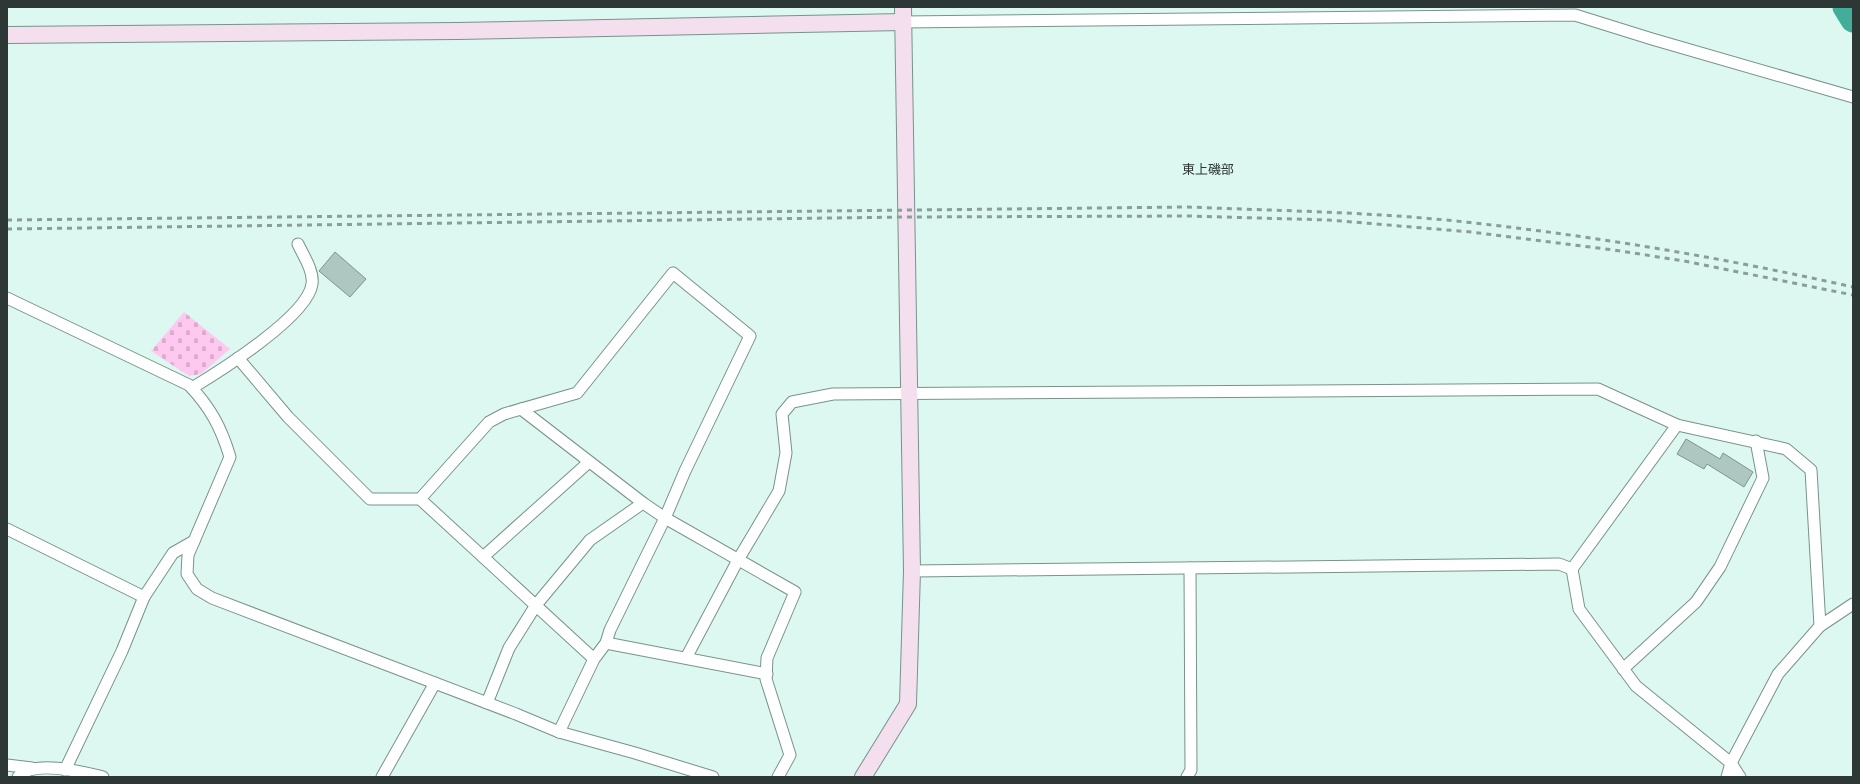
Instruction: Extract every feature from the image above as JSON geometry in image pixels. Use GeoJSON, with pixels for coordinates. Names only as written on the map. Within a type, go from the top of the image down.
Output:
{"type":"FeatureCollection","features":[{"type":"Feature","properties":{"kind":"street"},"geometry":{"type":"LineString","coordinates":[[7,35],[457,31],[903,15],[1575,11],[1652,39],[1853,97]]}},
{"type":"Feature","properties":{"kind":"street"},"geometry":{"type":"LineString","coordinates":[[863,777],[908,704],[912,571],[903,15]]}},
{"type":"Feature","properties":{"kind":"street"},"geometry":{"type":"LineString","coordinates":[[192,388],[238,358],[292,316],[304,302],[312,284],[309,268],[298,244]]}},
{"type":"Feature","properties":{"kind":"street"},"geometry":{"type":"LineString","coordinates":[[420,499],[489,422],[504,414],[577,393],[673,273],[750,336],[685,471],[665,518],[610,630],[606,643],[594,659],[559,732]]}},
{"type":"Feature","properties":{"kind":"street"},"geometry":{"type":"LineString","coordinates":[[7,298],[189,385],[205,402],[222,432],[230,457],[188,555],[187,574],[197,589],[212,598],[559,732],[713,777]]}},
{"type":"Feature","properties":{"kind":"street"},"geometry":{"type":"LineString","coordinates":[[238,358],[288,417],[370,499],[420,499],[594,659]]}},
{"type":"Feature","properties":{"kind":"street"},"geometry":{"type":"LineString","coordinates":[[686,658],[738,560],[779,491],[786,453],[782,414],[792,402],[833,394],[1598,389],[1677,425],[1756,441],[1786,449],[1811,470],[1820,626]]}},
{"type":"Feature","properties":{"kind":"street"},"geometry":{"type":"LineString","coordinates":[[521,409],[643,503],[665,518],[795,592],[767,658],[766,679],[790,755],[778,777]]}},
{"type":"Feature","properties":{"kind":"street"},"geometry":{"type":"LineString","coordinates":[[1677,425],[1572,569],[1579,609],[1636,686],[1731,763],[1740,777]]}},
{"type":"Feature","properties":{"kind":"street"},"geometry":{"type":"LineString","coordinates":[[1623,669],[1696,602],[1720,567],[1763,478],[1756,441]]}},
{"type":"Feature","properties":{"kind":"street"},"geometry":{"type":"LineString","coordinates":[[483,557],[589,462]]}},
{"type":"Feature","properties":{"kind":"street"},"geometry":{"type":"LineString","coordinates":[[487,703],[509,648],[536,605],[590,540],[643,503]]}},
{"type":"Feature","properties":{"kind":"street"},"geometry":{"type":"LineString","coordinates":[[7,529],[144,597]]}},
{"type":"Feature","properties":{"kind":"street"},"geometry":{"type":"LineString","coordinates":[[65,770],[122,651],[144,597],[173,553],[194,541]]}},
{"type":"Feature","properties":{"kind":"street"},"geometry":{"type":"LineString","coordinates":[[912,571],[1559,564],[1572,569]]}},
{"type":"Feature","properties":{"kind":"street"},"geometry":{"type":"LineString","coordinates":[[1187,777],[1191,770],[1190,568]]}},
{"type":"Feature","properties":{"kind":"street"},"geometry":{"type":"LineString","coordinates":[[1727,777],[1731,763],[1778,674],[1820,626],[1853,604]]}},
{"type":"Feature","properties":{"kind":"street"},"geometry":{"type":"LineString","coordinates":[[606,643],[767,674]]}},
{"type":"Feature","properties":{"kind":"street"},"geometry":{"type":"LineString","coordinates":[[382,777],[435,683]]}},
{"type":"Feature","properties":{"kind":"street"},"geometry":{"type":"LineString","coordinates":[[7,765],[65,770],[103,777]]}},
{"type":"Feature","properties":{"kind":"street"},"geometry":{"type":"LineString","coordinates":[[18,777],[30,769],[39,768]]}},
{"type":"Feature","properties":{"kind":"green space"},"geometry":{"type":"Polygon","coordinates":[[[184,312],[230,349],[201,374],[189,376],[151,351],[184,312]]]}},
{"type":"Feature","properties":{"kind":"building"},"geometry":{"type":"Polygon","coordinates":[[[335,252],[366,279],[350,297],[319,271],[335,252]]]}},
{"type":"Feature","properties":{"kind":"building"},"geometry":{"type":"Polygon","coordinates":[[[1686,439],[1720,459],[1723,453],[1753,472],[1744,487],[1707,464],[1704,469],[1677,454],[1686,439]]]}},
{"type":"Feature","properties":{"kind":"waterway"},"geometry":{"type":"LineString","coordinates":[[1845,7],[1853,20]]}},
{"type":"Feature","properties":{"kind":"railway"},"geometry":{"type":"LineString","coordinates":[[7,220],[1188,207],[1331,212],[1438,219],[1570,235],[1712,258],[1853,287]]}},
{"type":"Feature","properties":{"kind":"railway"},"geometry":{"type":"LineString","coordinates":[[7,229],[906,217],[1188,216],[1329,220],[1471,232],[1614,250],[1684,261],[1853,295]]}},
{"type":"Feature","properties":{"kind":"district","name":"東上磯部"},"geometry":{"type":"Point","coordinates":[1208,169]}}]}
